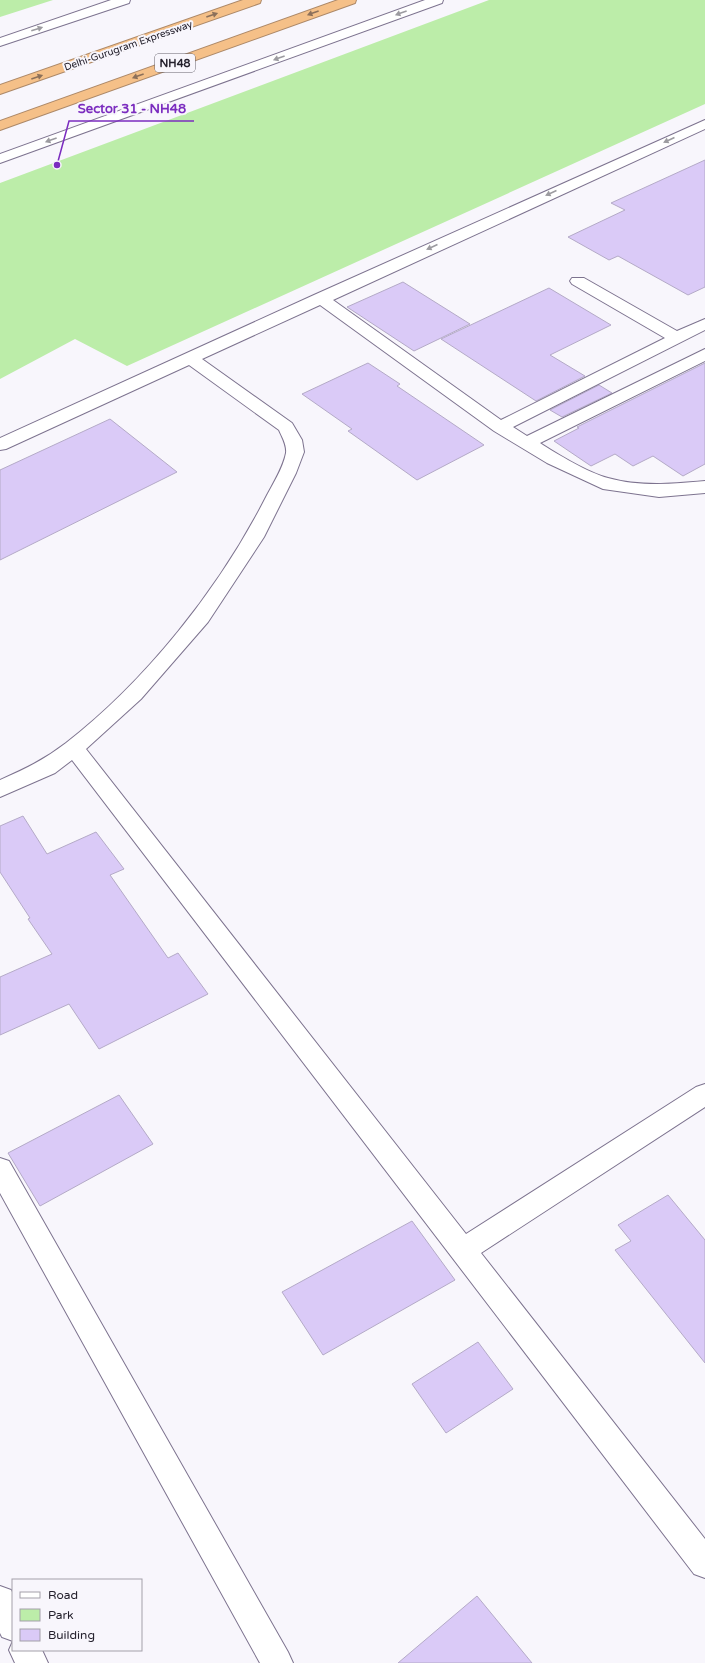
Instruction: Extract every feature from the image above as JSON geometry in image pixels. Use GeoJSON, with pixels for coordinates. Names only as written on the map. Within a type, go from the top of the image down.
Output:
{"type":"FeatureCollection","features":[{"type":"Feature","properties":{"kind":"highway","name":"Delhi-Gurugram Expressway"},"geometry":{"type":"LineString","coordinates":[[0,90],[256,0]]}},
{"type":"Feature","properties":{"kind":"highway","name":"NH48"},"geometry":{"type":"LineString","coordinates":[[0,126],[350,0]]}},
{"type":"Feature","properties":{"kind":"street"},"geometry":{"type":"LineString","coordinates":[[0,42],[124,0]]}},
{"type":"Feature","properties":{"kind":"street"},"geometry":{"type":"LineString","coordinates":[[0,158],[438,0]]}},
{"type":"Feature","properties":{"kind":"street"},"geometry":{"type":"LineString","coordinates":[[0,445],[705,124]]}},
{"type":"Feature","properties":{"kind":"street"},"geometry":{"type":"LineString","coordinates":[[578,281],[677,338]]}},
{"type":"Feature","properties":{"kind":"street"},"geometry":{"type":"LineString","coordinates":[[320,298],[500,427],[553,459],[603,483],[659,491],[705,487]]}},
{"type":"Feature","properties":{"kind":"street"},"geometry":{"type":"LineString","coordinates":[[500,427],[705,324]]}},
{"type":"Feature","properties":{"kind":"street"},"geometry":{"type":"LineString","coordinates":[[527,443],[705,354]]}},
{"type":"Feature","properties":{"kind":"street"},"geometry":{"type":"LineString","coordinates":[[0,790],[46,768],[74,748],[134,694],[201,617],[255,538],[287,473],[295,452],[293,440],[286,427],[189,358]]}},
{"type":"Feature","properties":{"kind":"street"},"geometry":{"type":"LineString","coordinates":[[74,748],[705,1563]]}},
{"type":"Feature","properties":{"kind":"street"},"geometry":{"type":"LineString","coordinates":[[463,1250],[705,1094]]}},
{"type":"Feature","properties":{"kind":"street"},"geometry":{"type":"LineString","coordinates":[[0,1169],[277,1663]]}},
{"type":"Feature","properties":{"kind":"street"},"geometry":{"type":"LineString","coordinates":[[0,1601],[12,1624]]}},
{"type":"Feature","properties":{"kind":"street"},"geometry":{"type":"LineString","coordinates":[[26,1651],[32,1663]]}},
{"type":"Feature","properties":{"kind":"green space"},"geometry":{"type":"Polygon","coordinates":[[[0,0],[53,0],[0,17],[0,0]]]}},
{"type":"Feature","properties":{"kind":"green space"},"geometry":{"type":"Polygon","coordinates":[[[489,0],[705,0],[705,104],[127,366],[75,339],[0,379],[0,183],[489,0]]]}},
{"type":"Feature","properties":{"kind":"building"},"geometry":{"type":"Polygon","coordinates":[[[705,160],[705,287],[688,295],[618,256],[609,260],[568,237],[625,210],[611,203],[705,160]]]}},
{"type":"Feature","properties":{"kind":"building"},"geometry":{"type":"Polygon","coordinates":[[[403,282],[470,324],[414,351],[347,307],[403,282]]]}},
{"type":"Feature","properties":{"kind":"building"},"geometry":{"type":"Polygon","coordinates":[[[549,288],[611,325],[550,355],[585,376],[536,401],[441,339],[549,288]]]}},
{"type":"Feature","properties":{"kind":"building"},"geometry":{"type":"Polygon","coordinates":[[[368,363],[400,384],[397,386],[484,445],[417,480],[348,431],[352,429],[302,394],[368,363]]]}},
{"type":"Feature","properties":{"kind":"building"},"geometry":{"type":"Polygon","coordinates":[[[705,363],[705,464],[683,476],[653,456],[633,466],[615,454],[591,466],[554,441],[579,428],[577,427],[705,363]]]}},
{"type":"Feature","properties":{"kind":"building"},"geometry":{"type":"Polygon","coordinates":[[[599,385],[612,393],[562,417],[550,410],[599,385]]]}},
{"type":"Feature","properties":{"kind":"building"},"geometry":{"type":"Polygon","coordinates":[[[110,419],[177,472],[0,560],[0,470],[110,419]]]}},
{"type":"Feature","properties":{"kind":"building"},"geometry":{"type":"Polygon","coordinates":[[[23,816],[47,854],[96,832],[124,869],[110,875],[168,958],[178,953],[208,994],[99,1049],[69,1004],[0,1035],[0,977],[52,954],[28,919],[30,918],[0,872],[0,826],[23,816]]]}},
{"type":"Feature","properties":{"kind":"building"},"geometry":{"type":"Polygon","coordinates":[[[119,1095],[153,1144],[40,1206],[8,1153],[119,1095]]]}},
{"type":"Feature","properties":{"kind":"building"},"geometry":{"type":"Polygon","coordinates":[[[668,1195],[705,1240],[705,1363],[615,1250],[631,1241],[618,1225],[668,1195]]]}},
{"type":"Feature","properties":{"kind":"building"},"geometry":{"type":"Polygon","coordinates":[[[412,1221],[455,1280],[323,1355],[282,1292],[412,1221]]]}},
{"type":"Feature","properties":{"kind":"building"},"geometry":{"type":"Polygon","coordinates":[[[478,1342],[513,1389],[446,1433],[412,1384],[478,1342]]]}},
{"type":"Feature","properties":{"kind":"building"},"geometry":{"type":"Polygon","coordinates":[[[477,1596],[532,1663],[398,1663],[477,1596]]]}},
{"type":"Feature","properties":{"kind":"place","name":"Sector 31 - NH48"},"geometry":{"type":"Point","coordinates":[57,165]}}]}
